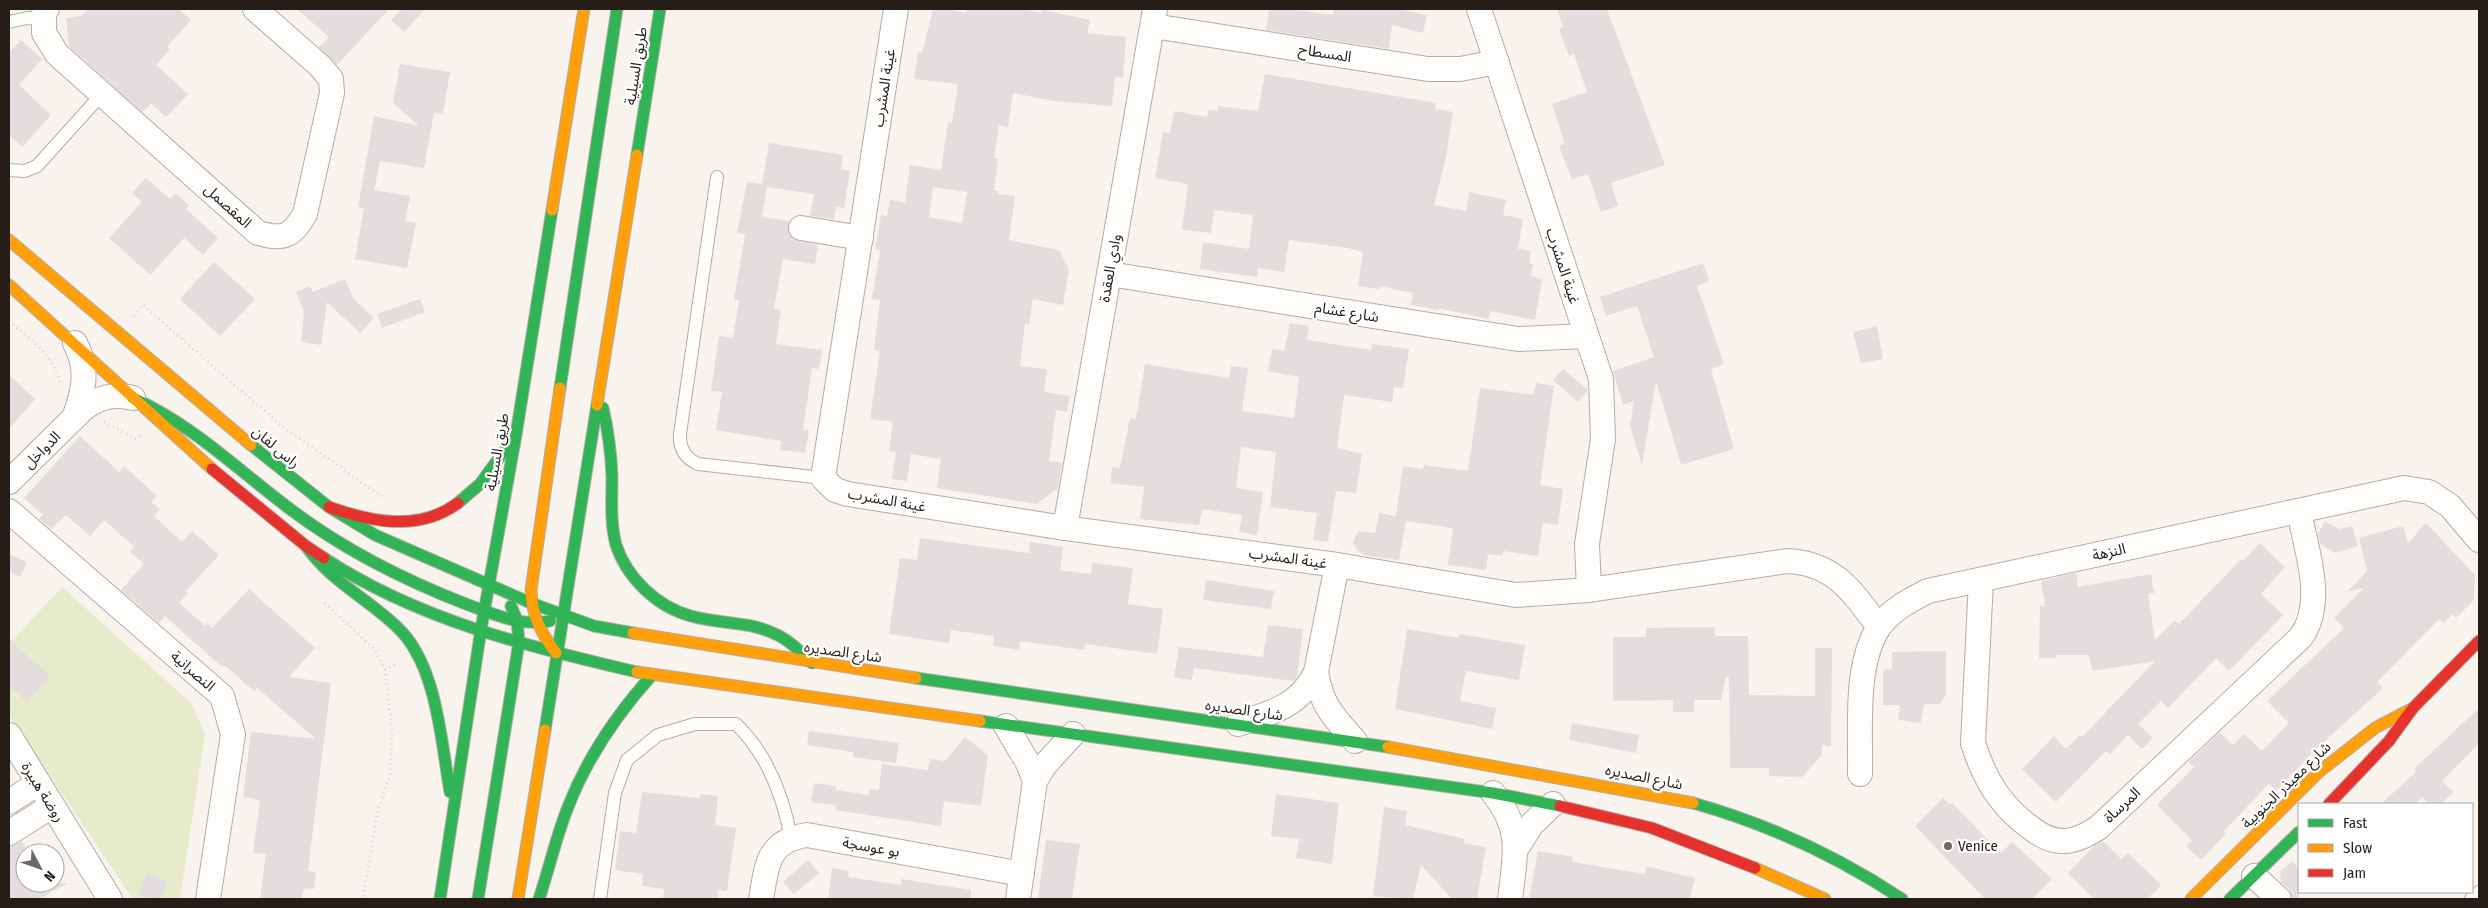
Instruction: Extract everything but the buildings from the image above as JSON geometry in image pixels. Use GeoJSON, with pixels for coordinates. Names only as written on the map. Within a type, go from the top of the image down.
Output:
{"type":"FeatureCollection","features":[{"type":"Feature","properties":{"kind":"main road","name":"طريق السيلية"},"geometry":{"type":"LineString","coordinates":[[440,899],[484,610],[516,435],[584,9]]}},
{"type":"Feature","properties":{"kind":"main road"},"geometry":{"type":"LineString","coordinates":[[556,653],[535,623],[531,603],[537,545],[617,9]]}},
{"type":"Feature","properties":{"kind":"main road","name":"طريق السيلية"},"geometry":{"type":"LineString","coordinates":[[518,899],[660,9]]}},
{"type":"Feature","properties":{"kind":"main road","name":"راس لفان"},"geometry":{"type":"LineString","coordinates":[[9,240],[291,479],[329,507],[383,539],[562,616]]}},
{"type":"Feature","properties":{"kind":"main road"},"geometry":{"type":"LineString","coordinates":[[9,284],[202,461],[306,546],[352,577],[401,602],[438,617],[556,653],[652,675],[1494,793],[1553,804],[1636,823],[1769,873],[1825,899]]}},
{"type":"Feature","properties":{"kind":"main road"},"geometry":{"type":"LineString","coordinates":[[599,391],[609,437],[610,508],[614,531],[619,550],[640,584],[655,598],[672,608],[690,615],[768,630],[794,645],[812,663]]}},
{"type":"Feature","properties":{"kind":"main road"},"geometry":{"type":"LineString","coordinates":[[133,398],[164,411],[184,424],[290,509],[334,539],[435,590],[484,610],[517,620],[535,623],[545,623],[562,616]]}},
{"type":"Feature","properties":{"kind":"main road"},"geometry":{"type":"LineString","coordinates":[[329,507],[368,521],[388,523],[426,519],[444,512],[466,498],[483,480],[516,435]]}},
{"type":"Feature","properties":{"kind":"main road"},"geometry":{"type":"LineString","coordinates":[[306,546],[324,571],[384,614],[401,629],[418,650],[436,714],[454,812]]}},
{"type":"Feature","properties":{"kind":"main road"},"geometry":{"type":"LineString","coordinates":[[478,899],[518,642],[517,620],[508,601],[489,584]]}},
{"type":"Feature","properties":{"kind":"main road","name":"شارع الصديره"},"geometry":{"type":"LineString","coordinates":[[562,616],[594,626],[812,663],[1355,741],[1676,798],[1726,811],[1774,828],[1866,874],[1902,899]]}},
{"type":"Feature","properties":{"kind":"main road","name":"شارع معيذر الجنوبية"},"geometry":{"type":"LineString","coordinates":[[2330,803],[2383,748],[2413,708],[2479,641]]}},
{"type":"Feature","properties":{"kind":"main road"},"geometry":{"type":"LineString","coordinates":[[539,899],[572,798],[593,756],[632,696],[652,675]]}},
{"type":"Feature","properties":{"kind":"main road","name":"شارع معيذر الجنوبية"},"geometry":{"type":"LineString","coordinates":[[2191,899],[2319,772],[2375,728],[2413,708]]}},
{"type":"Feature","properties":{"kind":"main road"},"geometry":{"type":"LineString","coordinates":[[2230,899],[2298,833]]}},
{"type":"Feature","properties":{"kind":"street","name":"المقصمل"},"geometry":{"type":"LineString","coordinates":[[45,14],[44,33],[57,54],[258,232],[277,238],[294,231],[305,214],[332,93],[331,79],[320,66],[255,9]]}},
{"type":"Feature","properties":{"kind":"street","name":"غينة المشرب"},"geometry":{"type":"LineString","coordinates":[[896,9],[823,478],[835,490],[848,494],[1065,528],[1337,565],[1516,595],[1589,590],[1788,561],[1806,562],[1824,568],[1839,578],[1879,627]]}},
{"type":"Feature","properties":{"kind":"street","name":"غينة المشرب"},"geometry":{"type":"LineString","coordinates":[[1479,9],[1601,379],[1603,439],[1587,544],[1589,590]]}},
{"type":"Feature","properties":{"kind":"street","name":"المسطاح"},"geometry":{"type":"LineString","coordinates":[[1154,17],[1428,69],[1460,69],[1496,62]]}},
{"type":"Feature","properties":{"kind":"street","name":"وادي العقدة"},"geometry":{"type":"LineString","coordinates":[[1065,528],[1154,17]]}},
{"type":"Feature","properties":{"kind":"street"},"geometry":{"type":"LineString","coordinates":[[801,228],[861,238]]}},
{"type":"Feature","properties":{"kind":"street","name":"شارع غشام"},"geometry":{"type":"LineString","coordinates":[[1109,274],[1518,339],[1586,336]]}},
{"type":"Feature","properties":{"kind":"street","name":"الدواخل"},"geometry":{"type":"LineString","coordinates":[[74,418],[84,386],[86,371],[82,356],[75,343]]}},
{"type":"Feature","properties":{"kind":"street","name":"الدواخل"},"geometry":{"type":"LineString","coordinates":[[9,482],[95,400],[124,395],[133,398]]}},
{"type":"Feature","properties":{"kind":"street","name":"النزهة"},"geometry":{"type":"LineString","coordinates":[[1860,774],[1862,683],[1867,653],[1879,627],[1901,605],[1928,590],[2404,488],[2429,492],[2450,506],[2479,540]]}},
{"type":"Feature","properties":{"kind":"street","name":"النصرانية"},"geometry":{"type":"LineString","coordinates":[[9,511],[222,696],[234,734],[208,899]]}},
{"type":"Feature","properties":{"kind":"street","name":"المرساة"},"geometry":{"type":"LineString","coordinates":[[1981,580],[1973,743],[1979,762],[1995,793],[2008,809],[2045,838],[2065,841],[2083,837],[2098,828],[2301,637],[2308,626],[2314,606],[2299,511]]}},
{"type":"Feature","properties":{"kind":"street","name":"غينة المشرب"},"geometry":{"type":"LineString","coordinates":[[1238,724],[1288,706],[1305,692],[1316,672],[1337,565]]}},
{"type":"Feature","properties":{"kind":"street"},"geometry":{"type":"LineString","coordinates":[[1316,672],[1320,692],[1326,707],[1355,741]]}},
{"type":"Feature","properties":{"kind":"street"},"geometry":{"type":"LineString","coordinates":[[1006,726],[1028,762],[1035,781]]}},
{"type":"Feature","properties":{"kind":"street"},"geometry":{"type":"LineString","coordinates":[[1018,899],[1035,781],[1044,766],[1073,734]]}},
{"type":"Feature","properties":{"kind":"street","name":"روضة هبيرة"},"geometry":{"type":"LineString","coordinates":[[9,735],[110,899]]}},
{"type":"Feature","properties":{"kind":"street"},"geometry":{"type":"LineString","coordinates":[[9,802],[38,783]]}},
{"type":"Feature","properties":{"kind":"street"},"geometry":{"type":"LineString","coordinates":[[1494,793],[1510,819],[1516,849],[1510,899]]}},
{"type":"Feature","properties":{"kind":"street"},"geometry":{"type":"LineString","coordinates":[[1516,849],[1532,824],[1553,804]]}},
{"type":"Feature","properties":{"kind":"street"},"geometry":{"type":"LineString","coordinates":[[9,833],[52,806]]}},
{"type":"Feature","properties":{"kind":"street","name":"بو عوسجة"},"geometry":{"type":"LineString","coordinates":[[791,838],[806,835],[1022,874]]}},
{"type":"Feature","properties":{"kind":"street"},"geometry":{"type":"LineString","coordinates":[[761,899],[770,858],[777,846],[791,838]]}},
{"type":"Feature","properties":{"kind":"street"},"geometry":{"type":"LineString","coordinates":[[2254,876],[2279,899]]}},
{"type":"Feature","properties":{"kind":"lane"},"geometry":{"type":"LineString","coordinates":[[9,22],[45,14]]}},
{"type":"Feature","properties":{"kind":"lane"},"geometry":{"type":"LineString","coordinates":[[9,170],[25,171],[37,166],[102,94]]}},
{"type":"Feature","properties":{"kind":"lane"},"geometry":{"type":"LineString","coordinates":[[717,177],[680,434],[682,449],[691,460],[698,464],[823,478]]}},
{"type":"Feature","properties":{"kind":"lane"},"geometry":{"type":"LineString","coordinates":[[600,899],[615,793],[627,760],[658,735],[695,724],[736,724],[754,742],[772,774],[785,804],[791,838]]}},
{"type":"Feature","properties":{"kind":"lane"},"geometry":{"type":"LineString","coordinates":[[2471,899],[2479,892]]}},
{"type":"Feature","properties":{"kind":"path"},"geometry":{"type":"LineString","coordinates":[[118,334],[143,305],[283,427],[389,501],[388,523]]}},
{"type":"Feature","properties":{"kind":"path"},"geometry":{"type":"LineString","coordinates":[[318,598],[375,650],[385,670],[392,730],[390,776],[378,809],[363,899]]}},
{"type":"Feature","properties":{"kind":"green space"},"geometry":{"type":"Polygon","coordinates":[[[62,587],[192,704],[205,735],[180,899],[133,899],[9,715],[9,644],[62,587]]]}},
{"type":"Feature","properties":{"kind":"traffic: fast"},"geometry":{"type":"LineString","coordinates":[[560,388],[617,9]]}},
{"type":"Feature","properties":{"kind":"traffic: fast"},"geometry":{"type":"LineString","coordinates":[[637,155],[660,9]]}},
{"type":"Feature","properties":{"kind":"traffic: fast"},"geometry":{"type":"LineString","coordinates":[[440,899],[481,629],[516,435],[552,210]]}},
{"type":"Feature","properties":{"kind":"traffic: fast"},"geometry":{"type":"LineString","coordinates":[[133,398],[176,421],[215,449],[310,524],[397,574],[443,595],[497,615],[518,621],[550,621]]}},
{"type":"Feature","properties":{"kind":"traffic: fast"},"geometry":{"type":"LineString","coordinates":[[545,730],[597,405]]}},
{"type":"Feature","properties":{"kind":"traffic: fast"},"geometry":{"type":"LineString","coordinates":[[603,408],[611,459],[614,536],[621,557],[636,580],[655,598],[678,612],[701,619],[743,624],[763,629],[789,642],[812,663]]}},
{"type":"Feature","properties":{"kind":"traffic: fast"},"geometry":{"type":"LineString","coordinates":[[458,503],[480,484],[512,440]]}},
{"type":"Feature","properties":{"kind":"traffic: fast"},"geometry":{"type":"LineString","coordinates":[[251,445],[329,507],[375,535],[531,603],[594,626],[633,633]]}},
{"type":"Feature","properties":{"kind":"traffic: fast"},"geometry":{"type":"LineString","coordinates":[[306,546],[337,579],[397,627],[421,661],[435,704],[450,792]]}},
{"type":"Feature","properties":{"kind":"traffic: fast"},"geometry":{"type":"LineString","coordinates":[[324,558],[360,580],[436,615],[515,641],[637,672]]}},
{"type":"Feature","properties":{"kind":"traffic: fast"},"geometry":{"type":"LineString","coordinates":[[478,899],[519,642],[517,620],[511,606]]}},
{"type":"Feature","properties":{"kind":"traffic: fast"},"geometry":{"type":"LineString","coordinates":[[539,899],[564,818],[584,771],[615,721],[652,675]]}},
{"type":"Feature","properties":{"kind":"traffic: fast"},"geometry":{"type":"LineString","coordinates":[[916,678],[1388,747]]}},
{"type":"Feature","properties":{"kind":"traffic: fast"},"geometry":{"type":"LineString","coordinates":[[980,721],[1493,793],[1560,806]]}},
{"type":"Feature","properties":{"kind":"traffic: fast"},"geometry":{"type":"LineString","coordinates":[[1693,803],[1775,831],[1827,855],[1902,899]]}},
{"type":"Feature","properties":{"kind":"traffic: fast"},"geometry":{"type":"LineString","coordinates":[[2230,899],[2298,833]]}},
{"type":"Feature","properties":{"kind":"traffic: slow"},"geometry":{"type":"LineString","coordinates":[[552,210],[584,9]]}},
{"type":"Feature","properties":{"kind":"traffic: slow"},"geometry":{"type":"LineString","coordinates":[[597,405],[637,155]]}},
{"type":"Feature","properties":{"kind":"traffic: slow"},"geometry":{"type":"LineString","coordinates":[[9,240],[251,445]]}},
{"type":"Feature","properties":{"kind":"traffic: slow"},"geometry":{"type":"LineString","coordinates":[[9,285],[212,469]]}},
{"type":"Feature","properties":{"kind":"traffic: slow"},"geometry":{"type":"LineString","coordinates":[[556,653],[538,624],[533,608],[531,590],[560,388]]}},
{"type":"Feature","properties":{"kind":"traffic: slow"},"geometry":{"type":"LineString","coordinates":[[633,633],[916,678]]}},
{"type":"Feature","properties":{"kind":"traffic: slow"},"geometry":{"type":"LineString","coordinates":[[637,672],[980,721]]}},
{"type":"Feature","properties":{"kind":"traffic: slow"},"geometry":{"type":"LineString","coordinates":[[2191,899],[2319,772],[2375,728],[2413,708]]}},
{"type":"Feature","properties":{"kind":"traffic: slow"},"geometry":{"type":"LineString","coordinates":[[518,899],[545,730]]}},
{"type":"Feature","properties":{"kind":"traffic: slow"},"geometry":{"type":"LineString","coordinates":[[1388,747],[1693,803]]}},
{"type":"Feature","properties":{"kind":"traffic: slow"},"geometry":{"type":"LineString","coordinates":[[1755,868],[1825,899]]}},
{"type":"Feature","properties":{"kind":"traffic: jam"},"geometry":{"type":"LineString","coordinates":[[212,469],[306,546],[324,558]]}},
{"type":"Feature","properties":{"kind":"traffic: jam"},"geometry":{"type":"LineString","coordinates":[[329,507],[361,517],[395,522],[427,518],[443,512],[458,503]]}},
{"type":"Feature","properties":{"kind":"traffic: jam"},"geometry":{"type":"LineString","coordinates":[[2330,803],[2389,741],[2413,708],[2479,641]]}},
{"type":"Feature","properties":{"kind":"traffic: jam"},"geometry":{"type":"LineString","coordinates":[[1560,806],[1652,828],[1755,868]]}},
{"type":"Feature","properties":{"kind":"place","name":"Venice"},"geometry":{"type":"Point","coordinates":[1948,846]}}]}
